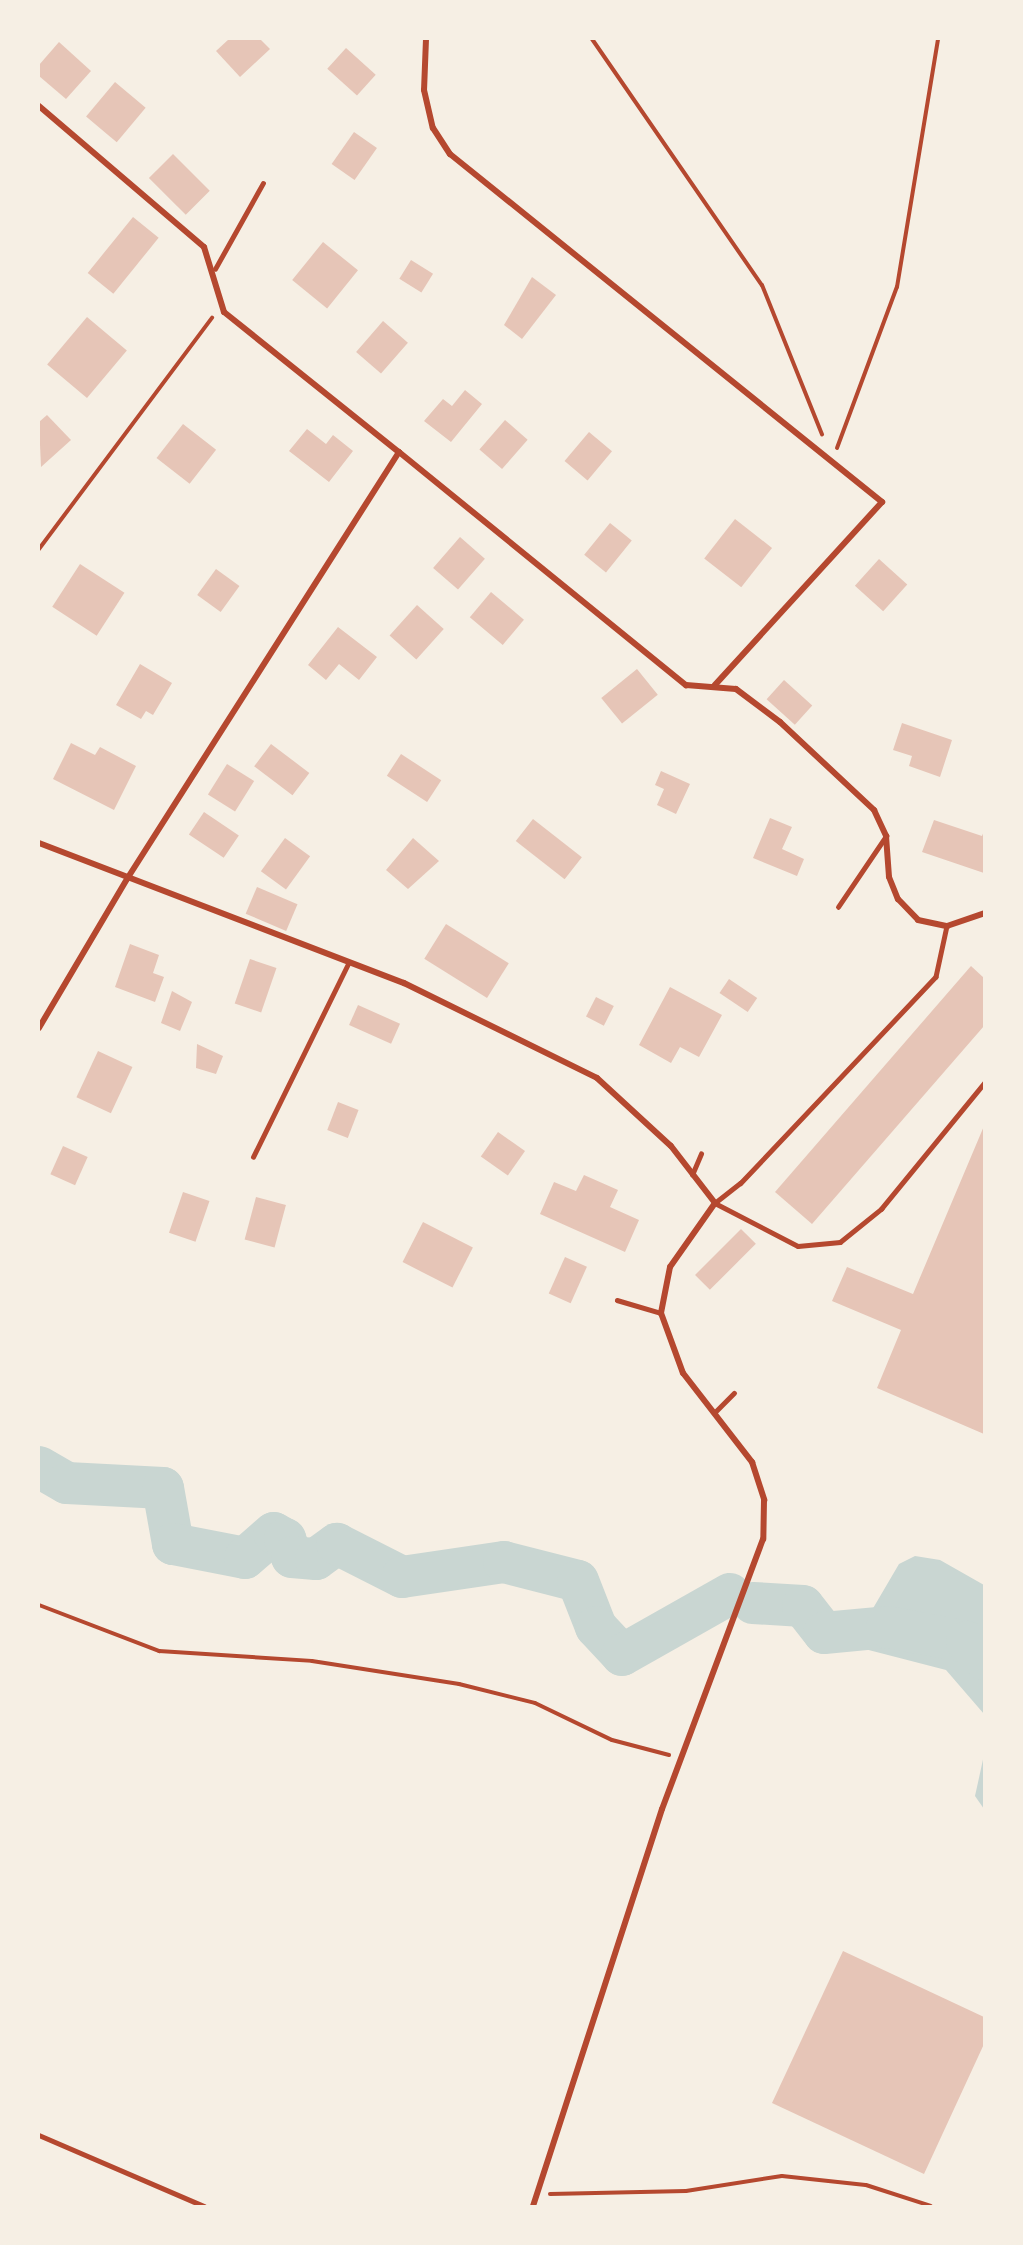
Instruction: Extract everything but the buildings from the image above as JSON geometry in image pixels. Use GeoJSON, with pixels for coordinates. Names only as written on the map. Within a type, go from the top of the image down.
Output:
{"type":"FeatureCollection","features":[{"type":"Feature","properties":{"kind":"street"},"geometry":{"type":"LineString","coordinates":[[426,39],[423,90],[433,128],[450,154],[882,502],[716,685]]}},
{"type":"Feature","properties":{"kind":"street"},"geometry":{"type":"LineString","coordinates":[[39,106],[204,247],[215,269],[222,305],[399,452],[686,685],[716,685],[761,705],[874,810],[886,836],[889,877],[898,900],[918,920],[948,926],[984,914]]}},
{"type":"Feature","properties":{"kind":"street"},"geometry":{"type":"LineString","coordinates":[[39,1028],[127,879],[399,452]]}},
{"type":"Feature","properties":{"kind":"street"},"geometry":{"type":"LineString","coordinates":[[39,843],[348,964],[404,983],[597,1078],[671,1146],[715,1203],[670,1267],[661,1313],[683,1373],[752,1462],[764,1500],[763,1539],[681,1758],[533,2206]]}},
{"type":"Feature","properties":{"kind":"lane"},"geometry":{"type":"LineString","coordinates":[[215,269],[263,183]]}},
{"type":"Feature","properties":{"kind":"lane"},"geometry":{"type":"LineString","coordinates":[[838,907],[886,836]]}},
{"type":"Feature","properties":{"kind":"lane"},"geometry":{"type":"LineString","coordinates":[[948,926],[936,976],[741,1183],[715,1203],[798,1246],[840,1242],[881,1209],[982,1089],[984,1083]]}},
{"type":"Feature","properties":{"kind":"lane"},"geometry":{"type":"LineString","coordinates":[[253,1157],[348,964]]}},
{"type":"Feature","properties":{"kind":"lane"},"geometry":{"type":"LineString","coordinates":[[692,1175],[701,1154]]}},
{"type":"Feature","properties":{"kind":"lane"},"geometry":{"type":"LineString","coordinates":[[617,1300],[661,1313]]}},
{"type":"Feature","properties":{"kind":"lane"},"geometry":{"type":"LineString","coordinates":[[714,1413],[734,1393]]}},
{"type":"Feature","properties":{"kind":"lane"},"geometry":{"type":"LineString","coordinates":[[39,2135],[204,2206]]}},
{"type":"Feature","properties":{"kind":"path"},"geometry":{"type":"LineString","coordinates":[[592,39],[762,285],[832,460]]}},
{"type":"Feature","properties":{"kind":"path"},"geometry":{"type":"LineString","coordinates":[[832,460],[897,287],[938,39]]}},
{"type":"Feature","properties":{"kind":"path"},"geometry":{"type":"LineString","coordinates":[[39,549],[222,305]]}},
{"type":"Feature","properties":{"kind":"path"},"geometry":{"type":"LineString","coordinates":[[39,1605],[159,1651],[312,1661],[459,1684],[535,1703],[612,1740],[681,1758]]}},
{"type":"Feature","properties":{"kind":"path"},"geometry":{"type":"LineString","coordinates":[[537,2193],[686,2191],[782,2176],[866,2185],[931,2206]]}},
{"type":"Feature","properties":{"kind":"shaded area"},"geometry":{"type":"Polygon","coordinates":[[[915,1556],[940,1560],[984,1585],[984,1714],[946,1670],[857,1647],[855,1639],[899,1564],[915,1556]]]}},
{"type":"Feature","properties":{"kind":"shaded area"},"geometry":{"type":"Polygon","coordinates":[[[984,1755],[984,1809],[975,1796],[984,1755]]]}},
{"type":"Feature","properties":{"kind":"waterway"},"geometry":{"type":"LineString","coordinates":[[39,1467],[67,1483],[163,1488],[173,1544],[245,1558],[274,1533],[285,1539],[292,1557],[316,1559],[337,1544],[402,1577],[504,1562],[578,1581],[596,1627],[622,1655],[730,1594]]}},
{"type":"Feature","properties":{"kind":"waterway"},"geometry":{"type":"LineString","coordinates":[[753,1603],[803,1606],[824,1633],[887,1627],[967,1642],[984,1659]]}}]}
